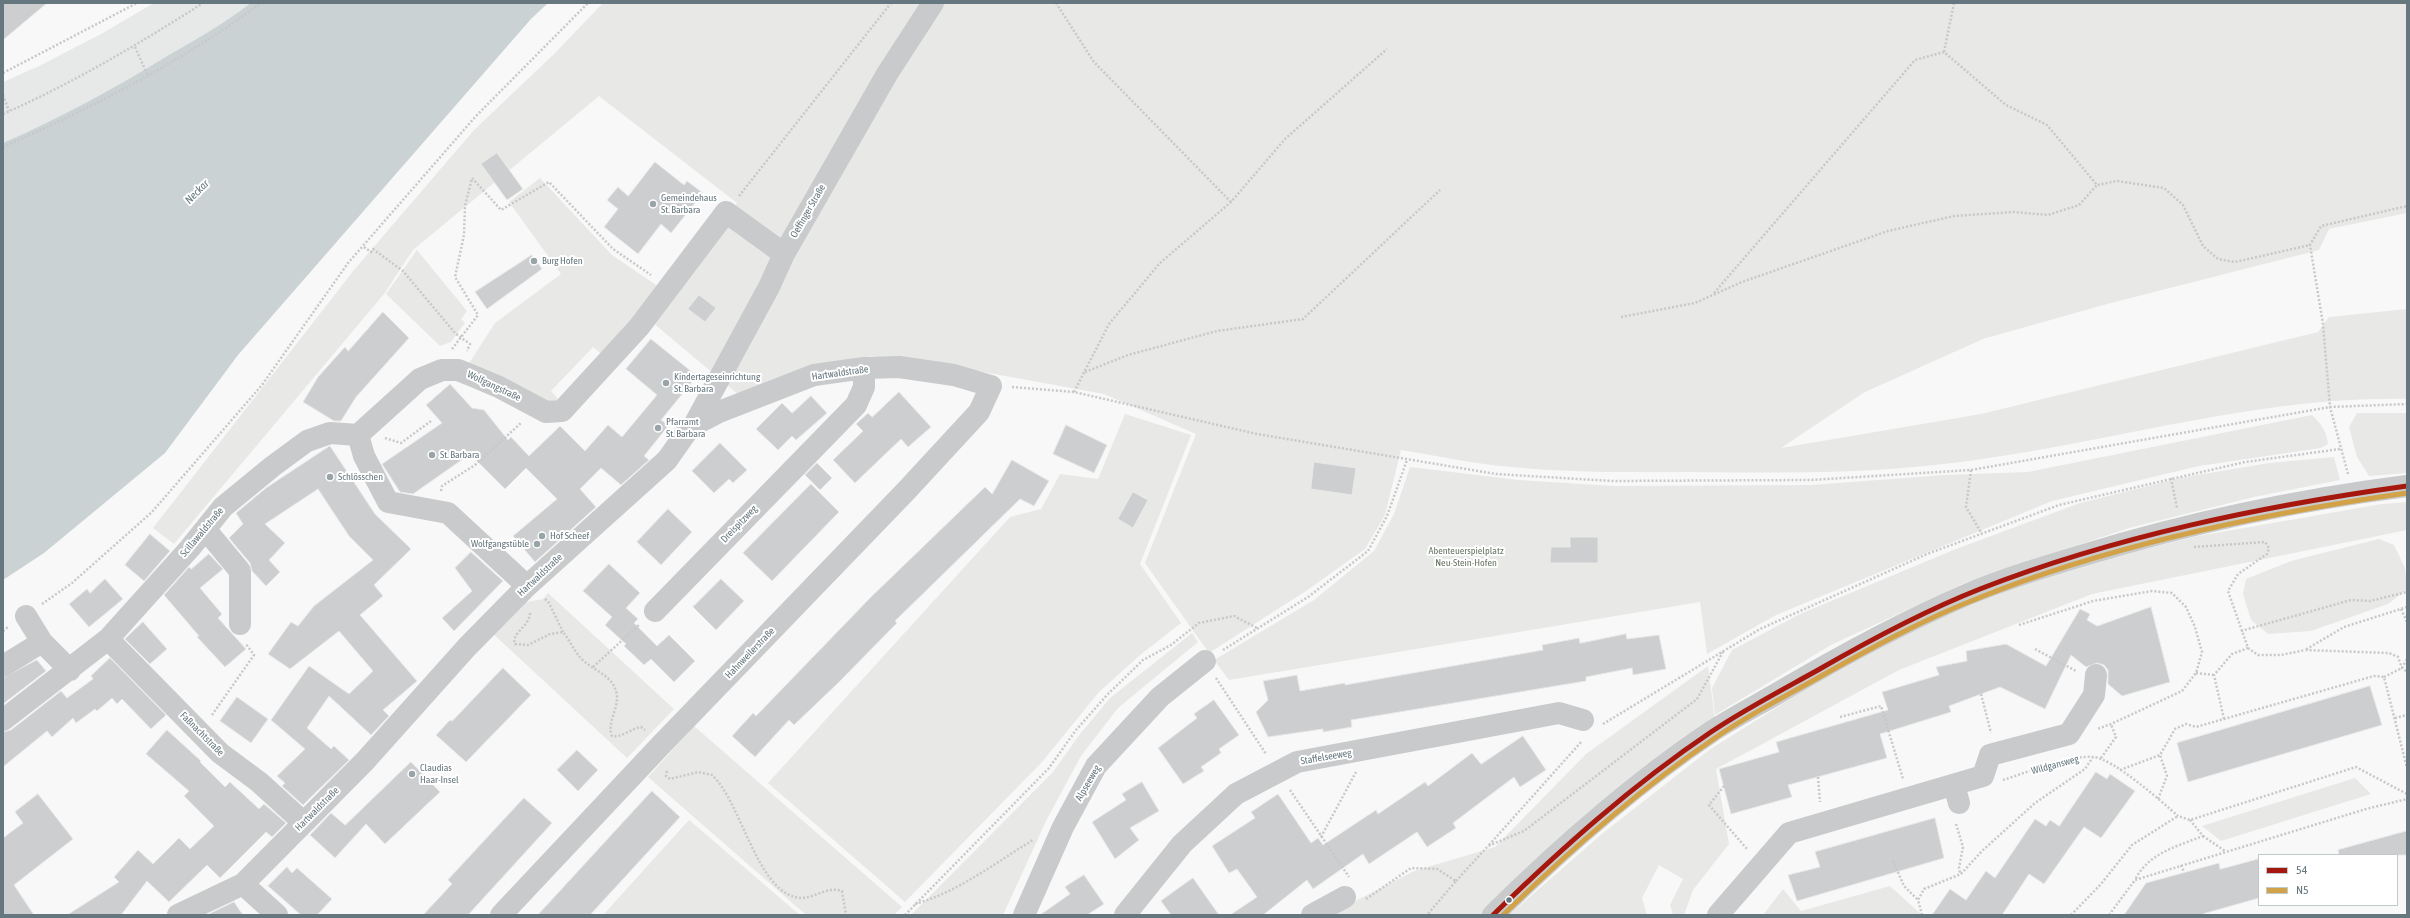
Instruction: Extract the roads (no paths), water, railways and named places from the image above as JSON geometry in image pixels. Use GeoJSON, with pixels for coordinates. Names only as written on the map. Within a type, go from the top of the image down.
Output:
{"type":"FeatureCollection","features":[{"type":"Feature","properties":{"kind":"street","name":"Oeffinger Straße"},"geometry":{"type":"LineString","coordinates":[[694,425],[769,287],[784,254],[887,74],[933,3]]}},
{"type":"Feature","properties":{"kind":"street","name":"Wolfgangstraße"},"geometry":{"type":"LineString","coordinates":[[361,432],[420,379],[442,370],[458,370],[473,376],[499,387],[546,412],[562,411],[639,327],[668,286],[726,212],[784,254]]}},
{"type":"Feature","properties":{"kind":"street","name":"Hartwaldstraße"},"geometry":{"type":"LineString","coordinates":[[178,915],[243,884],[365,761],[466,647],[526,586],[667,460],[686,433],[694,425],[719,412],[814,375],[864,368],[899,367],[954,375],[991,386]]}},
{"type":"Feature","properties":{"kind":"street","name":"Dreispitzweg"},"geometry":{"type":"LineString","coordinates":[[655,610],[856,405],[864,387],[864,368]]}},
{"type":"Feature","properties":{"kind":"street","name":"Hahnweilerstraße"},"geometry":{"type":"LineString","coordinates":[[501,915],[660,746],[906,491],[979,412],[991,386]]}},
{"type":"Feature","properties":{"kind":"street"},"geometry":{"type":"LineString","coordinates":[[361,432],[364,456],[388,502],[448,513],[526,586]]}},
{"type":"Feature","properties":{"kind":"street","name":"Scillawaldstraße"},"geometry":{"type":"LineString","coordinates":[[3,720],[70,670],[108,639],[206,530],[223,507],[307,441],[330,433],[361,432]]}},
{"type":"Feature","properties":{"kind":"street"},"geometry":{"type":"LineString","coordinates":[[1493,915],[1603,814],[1711,732],[1840,656],[1968,594],[2045,567],[2182,527],[2354,493],[2407,486]]}},
{"type":"Feature","properties":{"kind":"street"},"geometry":{"type":"LineString","coordinates":[[206,530],[240,571],[240,624]]}},
{"type":"Feature","properties":{"kind":"street"},"geometry":{"type":"LineString","coordinates":[[26,616],[42,642],[70,670]]}},
{"type":"Feature","properties":{"kind":"street","name":"Faßnachtstraße"},"geometry":{"type":"LineString","coordinates":[[108,639],[220,754],[259,782],[303,822]]}},
{"type":"Feature","properties":{"kind":"street"},"geometry":{"type":"LineString","coordinates":[[3,666],[42,642]]}},
{"type":"Feature","properties":{"kind":"street","name":"Alpseeweg"},"geometry":{"type":"LineString","coordinates":[[1024,915],[1063,827],[1096,766],[1160,697],[1205,661]]}},
{"type":"Feature","properties":{"kind":"street"},"geometry":{"type":"LineString","coordinates":[[1718,915],[1761,864],[1790,833],[1908,798],[1956,802],[1983,776],[1990,755],[2069,734],[2094,695],[2088,674]]}},
{"type":"Feature","properties":{"kind":"street","name":"Staffelseeweg"},"geometry":{"type":"LineString","coordinates":[[1125,915],[1182,844],[1236,794],[1297,762],[1368,750],[1559,713],[1587,726]]}},
{"type":"Feature","properties":{"kind":"street"},"geometry":{"type":"LineString","coordinates":[[243,884],[277,915]]}},
{"type":"Feature","properties":{"kind":"street"},"geometry":{"type":"LineString","coordinates":[[1312,915],[1346,897]]}},
{"type":"Feature","properties":{"kind":"water","name":"Neckar"},"geometry":{"type":"Polygon","coordinates":[[[251,3],[548,3],[531,19],[238,355],[165,453],[44,553],[3,580],[3,143],[67,113],[108,91],[211,30],[251,3]]]}},
{"type":"Feature","properties":{"kind":"place","name":"Gemeindehaus St. Barbara"},"geometry":{"type":"Point","coordinates":[653,204]}},
{"type":"Feature","properties":{"kind":"place","name":"Burg Hofen"},"geometry":{"type":"Point","coordinates":[534,261]}},
{"type":"Feature","properties":{"kind":"place","name":"Kindertageseinrichtung St. Barbara"},"geometry":{"type":"Point","coordinates":[666,383]}},
{"type":"Feature","properties":{"kind":"place","name":"Pfarramt St. Barbara"},"geometry":{"type":"Point","coordinates":[658,428]}},
{"type":"Feature","properties":{"kind":"place","name":"St. Barbara"},"geometry":{"type":"Point","coordinates":[432,455]}},
{"type":"Feature","properties":{"kind":"place","name":"Schlösschen"},"geometry":{"type":"Point","coordinates":[330,477]}},
{"type":"Feature","properties":{"kind":"place","name":"Hof Scheef"},"geometry":{"type":"Point","coordinates":[542,536]}},
{"type":"Feature","properties":{"kind":"place","name":"Wolfgangstüble"},"geometry":{"type":"Point","coordinates":[537,544]}},
{"type":"Feature","properties":{"kind":"place","name":"Claudias Haar-Insel"},"geometry":{"type":"Point","coordinates":[412,774]}},
{"type":"Feature","properties":{"kind":"park label","name":"Abenteuerspielplatz Neu-Stein-Hofen"},"geometry":{"type":"Point","coordinates":[1466,556]}}]}
